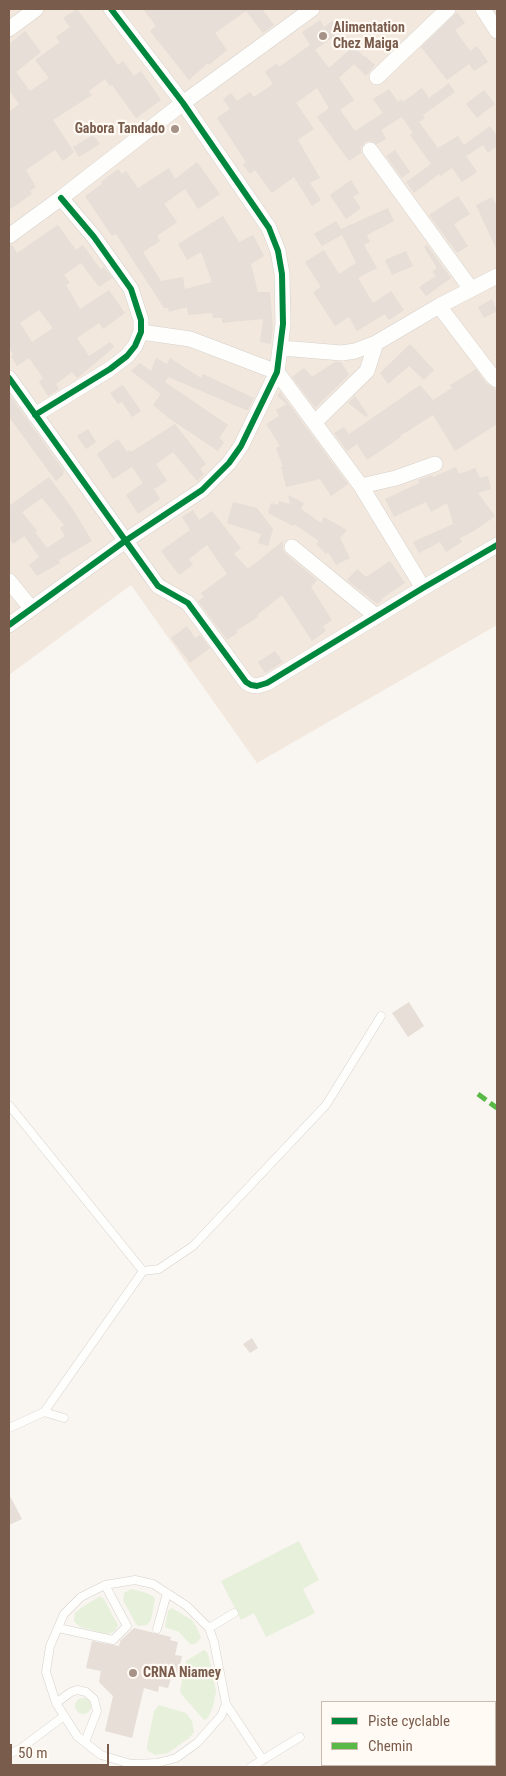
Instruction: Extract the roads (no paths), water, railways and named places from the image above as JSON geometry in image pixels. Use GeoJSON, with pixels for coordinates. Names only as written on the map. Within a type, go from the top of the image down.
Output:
{"type":"FeatureCollection","features":[{"type":"Feature","properties":{"kind":"street"},"geometry":{"type":"LineString","coordinates":[[9,29],[36,9]]}},
{"type":"Feature","properties":{"kind":"street"},"geometry":{"type":"LineString","coordinates":[[9,625],[125,541],[202,490],[230,463],[241,446],[277,372],[281,348],[283,324],[282,274],[278,250],[269,228],[182,103],[111,9]]}},
{"type":"Feature","properties":{"kind":"street"},"geometry":{"type":"LineString","coordinates":[[9,236],[182,103],[312,9]]}},
{"type":"Feature","properties":{"kind":"street"},"geometry":{"type":"LineString","coordinates":[[377,77],[448,9]]}},
{"type":"Feature","properties":{"kind":"street"},"geometry":{"type":"LineString","coordinates":[[483,9],[497,31]]}},
{"type":"Feature","properties":{"kind":"street"},"geometry":{"type":"LineString","coordinates":[[370,150],[471,289]]}},
{"type":"Feature","properties":{"kind":"street"},"geometry":{"type":"LineString","coordinates":[[35,415],[127,356],[142,332],[141,320],[131,289],[94,237],[60,198]]}},
{"type":"Feature","properties":{"kind":"street"},"geometry":{"type":"LineString","coordinates":[[281,348],[342,353],[355,351],[376,343],[439,306],[497,276]]}},
{"type":"Feature","properties":{"kind":"street"},"geometry":{"type":"LineString","coordinates":[[439,306],[497,380]]}},
{"type":"Feature","properties":{"kind":"street"},"geometry":{"type":"LineString","coordinates":[[142,332],[190,340],[277,372],[361,486],[423,588]]}},
{"type":"Feature","properties":{"kind":"street"},"geometry":{"type":"LineString","coordinates":[[315,422],[366,371],[376,343]]}},
{"type":"Feature","properties":{"kind":"street"},"geometry":{"type":"LineString","coordinates":[[9,378],[158,586],[188,603],[250,685],[257,686],[267,682],[497,545]]}},
{"type":"Feature","properties":{"kind":"street"},"geometry":{"type":"LineString","coordinates":[[361,486],[396,478],[436,464]]}},
{"type":"Feature","properties":{"kind":"street"},"geometry":{"type":"LineString","coordinates":[[292,547],[376,616]]}},
{"type":"Feature","properties":{"kind":"street"},"geometry":{"type":"LineString","coordinates":[[9,581],[30,608]]}},
{"type":"Feature","properties":{"kind":"lane"},"geometry":{"type":"LineString","coordinates":[[9,1428],[44,1412],[143,1272],[160,1270],[193,1246],[326,1105],[381,1016]]}},
{"type":"Feature","properties":{"kind":"lane"},"geometry":{"type":"LineString","coordinates":[[9,1105],[143,1272]]}},
{"type":"Feature","properties":{"kind":"lane"},"geometry":{"type":"LineString","coordinates":[[44,1412],[64,1418]]}},
{"type":"Feature","properties":{"kind":"lane"},"geometry":{"type":"LineString","coordinates":[[226,1704],[220,1716],[197,1743],[176,1758],[157,1764],[131,1764],[101,1755],[77,1736],[56,1703],[46,1672],[50,1646],[64,1614],[81,1597],[105,1585],[135,1580],[153,1584],[187,1606],[209,1628],[214,1642],[226,1704],[263,1760]]}},
{"type":"Feature","properties":{"kind":"lane"},"geometry":{"type":"LineString","coordinates":[[58,1628],[113,1640],[127,1626],[105,1585]]}},
{"type":"Feature","properties":{"kind":"lane"},"geometry":{"type":"LineString","coordinates":[[157,1629],[167,1593]]}},
{"type":"Feature","properties":{"kind":"lane"},"geometry":{"type":"LineString","coordinates":[[209,1628],[234,1613]]}},
{"type":"Feature","properties":{"kind":"lane"},"geometry":{"type":"LineString","coordinates":[[56,1703],[77,1690],[86,1692],[94,1699],[97,1711],[85,1742]]}},
{"type":"Feature","properties":{"kind":"lane"},"geometry":{"type":"LineString","coordinates":[[9,1754],[20,1749],[64,1716]]}},
{"type":"Feature","properties":{"kind":"lane"},"geometry":{"type":"LineString","coordinates":[[251,1767],[300,1737]]}},
{"type":"Feature","properties":{"kind":"place","name":"Alimentation Chez Maiga"},"geometry":{"type":"Point","coordinates":[323,36]}},
{"type":"Feature","properties":{"kind":"place","name":"Gabora Tandado"},"geometry":{"type":"Point","coordinates":[175,129]}},
{"type":"Feature","properties":{"kind":"place","name":"CRNA Niamey"},"geometry":{"type":"Point","coordinates":[133,1673]}}]}
